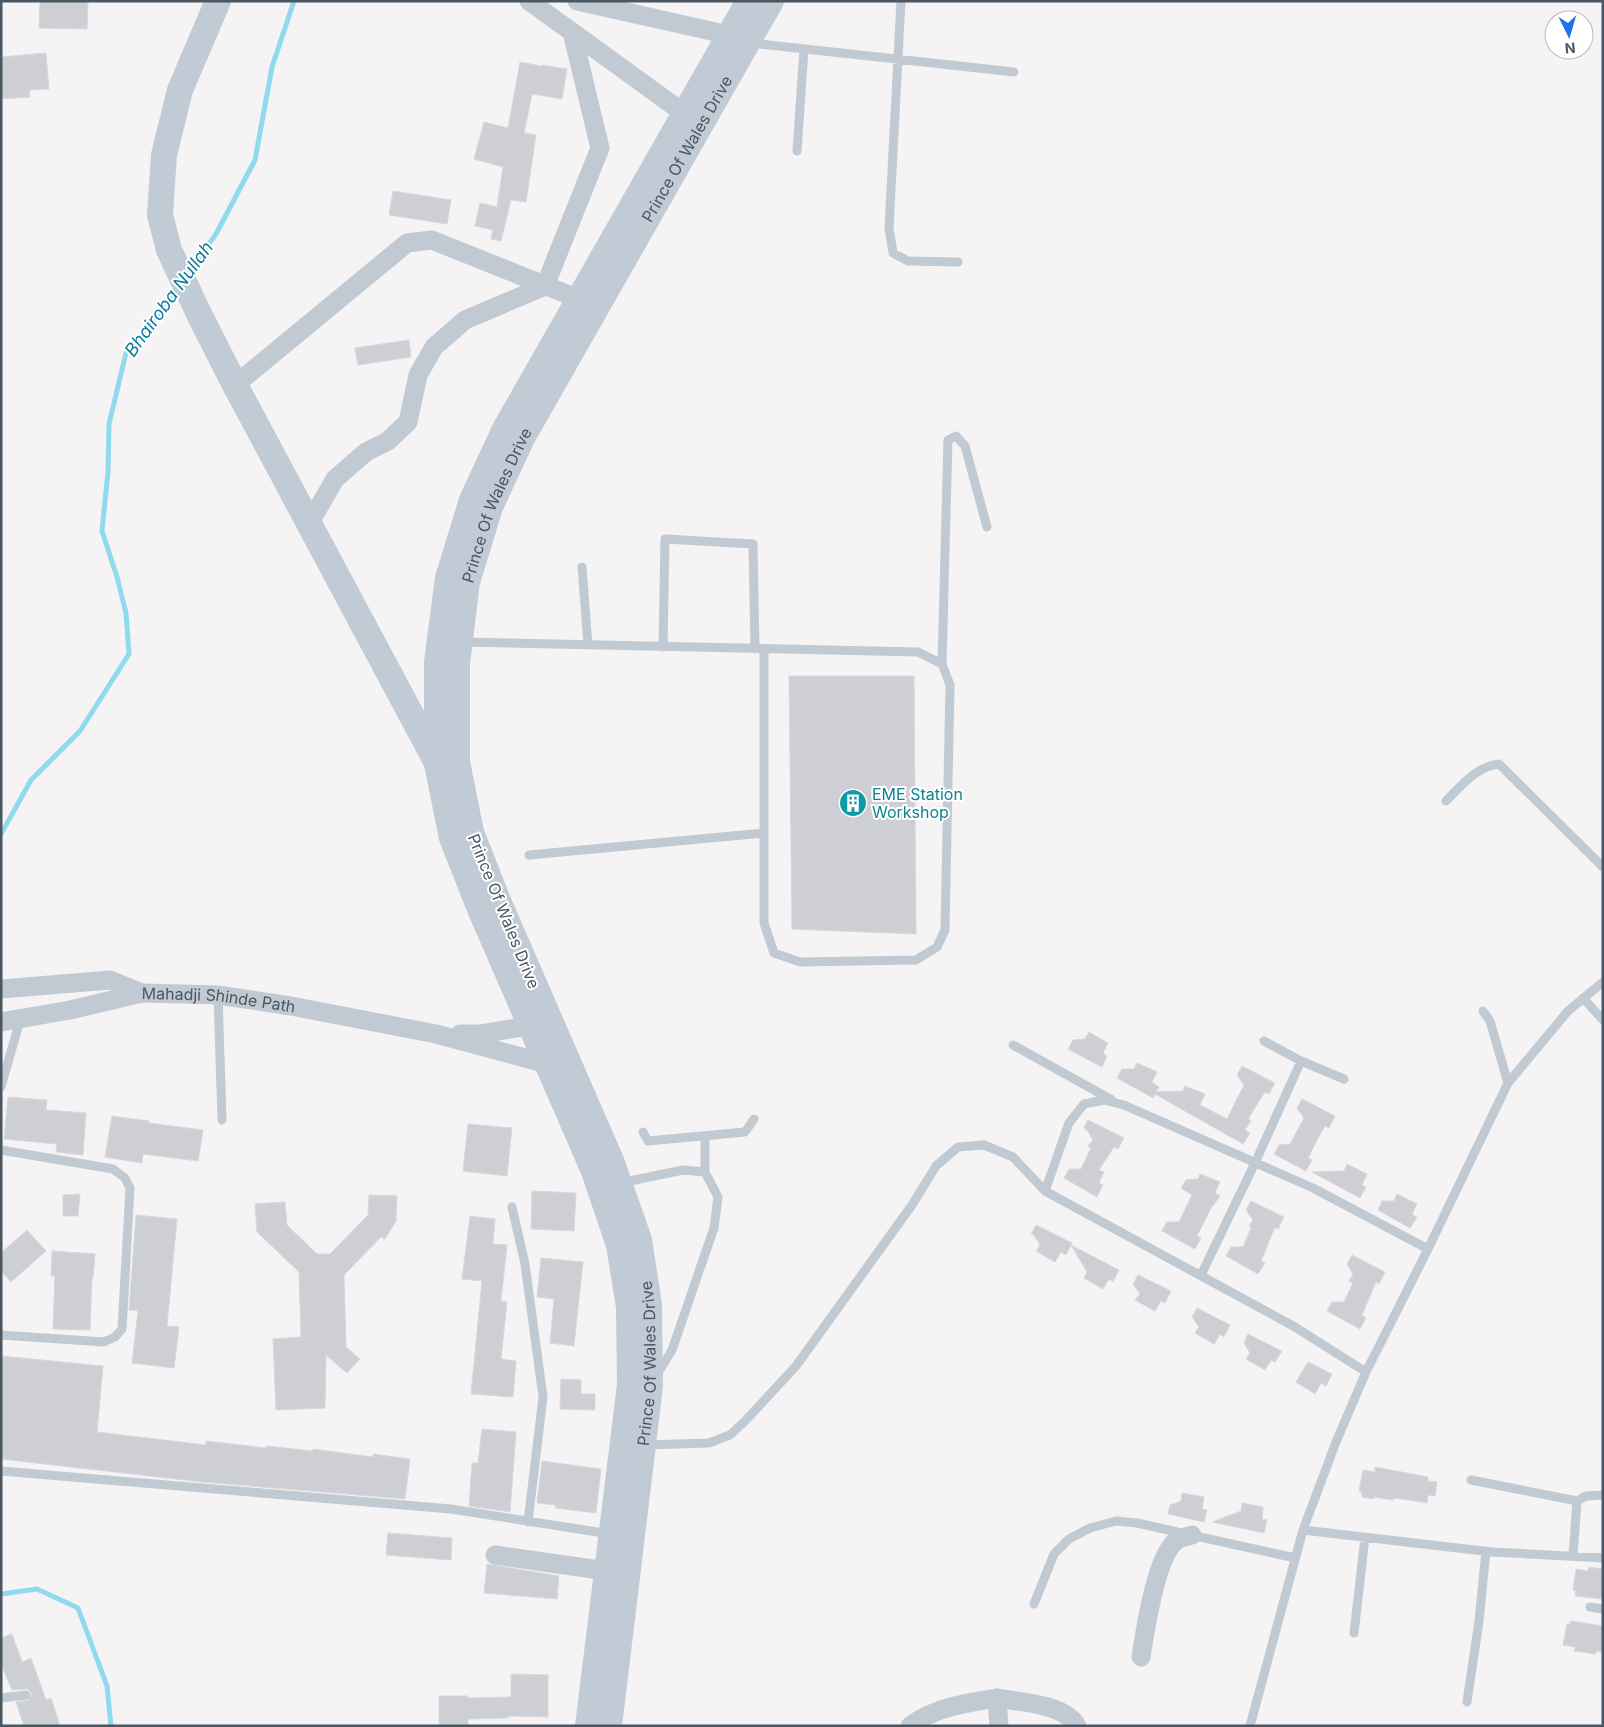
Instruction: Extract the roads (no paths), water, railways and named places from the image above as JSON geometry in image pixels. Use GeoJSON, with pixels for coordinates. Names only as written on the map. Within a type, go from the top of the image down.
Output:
{"type":"FeatureCollection","features":[{"type":"Feature","properties":{"kind":"street"},"geometry":{"type":"LineString","coordinates":[[218,1],[180,90],[164,155],[160,215],[169,250],[235,385],[309,524],[447,764]]}},
{"type":"Feature","properties":{"kind":"street"},"geometry":{"type":"LineString","coordinates":[[529,1],[685,114]]}},
{"type":"Feature","properties":{"kind":"street"},"geometry":{"type":"LineString","coordinates":[[577,1],[739,39]]}},
{"type":"Feature","properties":{"kind":"street","name":"Prince Of Wales Drive"},"geometry":{"type":"LineString","coordinates":[[633,1443],[650,1386],[649,1305],[639,1240],[612,1163],[556,1060],[540,1024],[480,909],[452,838],[437,662],[449,642],[490,507],[522,438],[739,39],[749,1]]}},
{"type":"Feature","properties":{"kind":"street","name":"Prince Of Wales Drive"},"geometry":{"type":"LineString","coordinates":[[449,642],[448,578],[472,500],[505,429],[685,114],[739,39],[771,1]]}},
{"type":"Feature","properties":{"kind":"street"},"geometry":{"type":"LineString","coordinates":[[309,524],[335,478],[366,452],[388,441],[408,422],[418,375],[434,347],[465,320],[545,286],[600,148],[572,32]]}},
{"type":"Feature","properties":{"kind":"street"},"geometry":{"type":"LineString","coordinates":[[235,385],[407,244],[432,240],[579,300]]}},
{"type":"Feature","properties":{"kind":"street"},"geometry":{"type":"LineString","coordinates":[[1,989],[110,980],[142,993]]}},
{"type":"Feature","properties":{"kind":"street","name":"Mahadji Shinde Path"},"geometry":{"type":"LineString","coordinates":[[1,1022],[70,1010],[142,993],[218,995],[291,1006],[436,1034],[556,1060]]}},
{"type":"Feature","properties":{"kind":"street","name":"Mahadji Shinde Path"},"geometry":{"type":"LineString","coordinates":[[436,1034],[480,1034],[540,1024]]}},
{"type":"Feature","properties":{"kind":"street","name":"Prince Of Wales Drive"},"geometry":{"type":"LineString","coordinates":[[556,1060],[620,1245],[629,1307],[633,1443],[622,1536],[608,1726]]}},
{"type":"Feature","properties":{"kind":"street"},"geometry":{"type":"LineString","coordinates":[[1140,1657],[1147,1614],[1163,1559],[1177,1540],[1192,1535]]}},
{"type":"Feature","properties":{"kind":"street","name":"Prince Of Wales Drive"},"geometry":{"type":"LineString","coordinates":[[588,1726],[607,1571],[622,1536]]}},
{"type":"Feature","properties":{"kind":"street"},"geometry":{"type":"LineString","coordinates":[[495,1555],[607,1571]]}},
{"type":"Feature","properties":{"kind":"street"},"geometry":{"type":"LineString","coordinates":[[910,1726],[920,1718],[953,1706],[997,1698],[1054,1708],[1074,1720],[1077,1726]]}},
{"type":"Feature","properties":{"kind":"street"},"geometry":{"type":"LineString","coordinates":[[997,1698],[999,1726]]}},
{"type":"Feature","properties":{"kind":"lane"},"geometry":{"type":"LineString","coordinates":[[901,1],[896,59],[889,228],[893,253],[908,260],[958,262]]}},
{"type":"Feature","properties":{"kind":"lane"},"geometry":{"type":"LineString","coordinates":[[739,39],[804,49],[1014,72]]}},
{"type":"Feature","properties":{"kind":"lane"},"geometry":{"type":"LineString","coordinates":[[797,152],[804,49]]}},
{"type":"Feature","properties":{"kind":"lane"},"geometry":{"type":"LineString","coordinates":[[663,647],[665,539],[753,544],[760,649],[764,923],[774,952],[800,962],[916,960],[937,947],[945,930],[950,684],[942,664],[948,440],[956,436],[965,446],[987,527]]}},
{"type":"Feature","properties":{"kind":"lane"},"geometry":{"type":"LineString","coordinates":[[582,567],[588,645]]}},
{"type":"Feature","properties":{"kind":"lane"},"geometry":{"type":"LineString","coordinates":[[449,642],[918,652],[942,664]]}},
{"type":"Feature","properties":{"kind":"lane"},"geometry":{"type":"LineString","coordinates":[[1446,801],[1470,778],[1489,765],[1499,764],[1603,867]]}},
{"type":"Feature","properties":{"kind":"lane"},"geometry":{"type":"LineString","coordinates":[[529,855],[764,833]]}},
{"type":"Feature","properties":{"kind":"lane"},"geometry":{"type":"LineString","coordinates":[[1250,1726],[1303,1530],[1336,1442],[1366,1372],[1428,1249],[1508,1082],[1568,1011],[1603,982]]}},
{"type":"Feature","properties":{"kind":"lane"},"geometry":{"type":"LineString","coordinates":[[218,995],[222,1120]]}},
{"type":"Feature","properties":{"kind":"lane"},"geometry":{"type":"LineString","coordinates":[[1583,998],[1603,1020]]}},
{"type":"Feature","properties":{"kind":"lane"},"geometry":{"type":"LineString","coordinates":[[1483,1011],[1490,1021],[1508,1082]]}},
{"type":"Feature","properties":{"kind":"lane"},"geometry":{"type":"LineString","coordinates":[[1,1087],[20,1020]]}},
{"type":"Feature","properties":{"kind":"lane"},"geometry":{"type":"LineString","coordinates":[[1264,1040],[1301,1060],[1344,1079]]}},
{"type":"Feature","properties":{"kind":"lane"},"geometry":{"type":"LineString","coordinates":[[1013,1046],[1119,1104],[1313,1188],[1428,1249]]}},
{"type":"Feature","properties":{"kind":"lane"},"geometry":{"type":"LineString","coordinates":[[1201,1275],[1301,1060]]}},
{"type":"Feature","properties":{"kind":"lane"},"geometry":{"type":"LineString","coordinates":[[1045,1191],[1069,1123],[1084,1104],[1104,1100],[1119,1104]]}},
{"type":"Feature","properties":{"kind":"lane"},"geometry":{"type":"LineString","coordinates":[[643,1132],[648,1141],[745,1132],[754,1119]]}},
{"type":"Feature","properties":{"kind":"lane"},"geometry":{"type":"LineString","coordinates":[[650,1386],[672,1350],[714,1228],[718,1197],[705,1172],[705,1136]]}},
{"type":"Feature","properties":{"kind":"lane"},"geometry":{"type":"LineString","coordinates":[[633,1443],[709,1443],[730,1435],[796,1366],[912,1205],[936,1166],[958,1146],[984,1145],[1013,1157],[1045,1191],[1295,1328],[1366,1372]]}},
{"type":"Feature","properties":{"kind":"lane"},"geometry":{"type":"LineString","coordinates":[[1,1150],[114,1169],[125,1178],[130,1188],[122,1328],[115,1337],[104,1342],[1,1335]]}},
{"type":"Feature","properties":{"kind":"lane"},"geometry":{"type":"LineString","coordinates":[[619,1183],[683,1170],[705,1172]]}},
{"type":"Feature","properties":{"kind":"lane"},"geometry":{"type":"LineString","coordinates":[[512,1207],[525,1264],[543,1397],[528,1522]]}},
{"type":"Feature","properties":{"kind":"lane"},"geometry":{"type":"LineString","coordinates":[[1,1471],[451,1509],[622,1536]]}},
{"type":"Feature","properties":{"kind":"lane"},"geometry":{"type":"LineString","coordinates":[[1471,1480],[1577,1501],[1586,1496],[1603,1495]]}},
{"type":"Feature","properties":{"kind":"lane"},"geometry":{"type":"LineString","coordinates":[[1574,1556],[1577,1501]]}},
{"type":"Feature","properties":{"kind":"lane"},"geometry":{"type":"LineString","coordinates":[[1034,1604],[1054,1554],[1069,1539],[1090,1528],[1116,1521],[1137,1523],[1296,1558]]}},
{"type":"Feature","properties":{"kind":"lane"},"geometry":{"type":"LineString","coordinates":[[1303,1530],[1486,1551],[1603,1558]]}},
{"type":"Feature","properties":{"kind":"lane"},"geometry":{"type":"LineString","coordinates":[[1354,1633],[1365,1538]]}},
{"type":"Feature","properties":{"kind":"lane"},"geometry":{"type":"LineString","coordinates":[[1467,1702],[1479,1620],[1486,1551]]}},
{"type":"Feature","properties":{"kind":"lane"},"geometry":{"type":"LineString","coordinates":[[1590,1607],[1603,1609]]}},
{"type":"Feature","properties":{"kind":"lane"},"geometry":{"type":"LineString","coordinates":[[1,1698],[26,1696]]}},
{"type":"Feature","properties":{"kind":"waterway","name":"Bhairoba Nullah"},"geometry":{"type":"LineString","coordinates":[[189,272],[216,234],[255,160],[272,67],[294,1]]}},
{"type":"Feature","properties":{"kind":"waterway","name":"Bhairoba Nullah"},"geometry":{"type":"LineString","coordinates":[[1,834],[31,780],[80,731],[129,654],[126,613],[102,531],[108,472],[109,424],[126,353],[178,288]]}},
{"type":"Feature","properties":{"kind":"waterway","name":"Bhairoba Nullah"},"geometry":{"type":"LineString","coordinates":[[1,1594],[37,1589],[78,1608],[107,1686],[111,1726]]}},
{"type":"Feature","properties":{"kind":"place","name":"EME Station Workshop"},"geometry":{"type":"Point","coordinates":[853,803]}}]}
